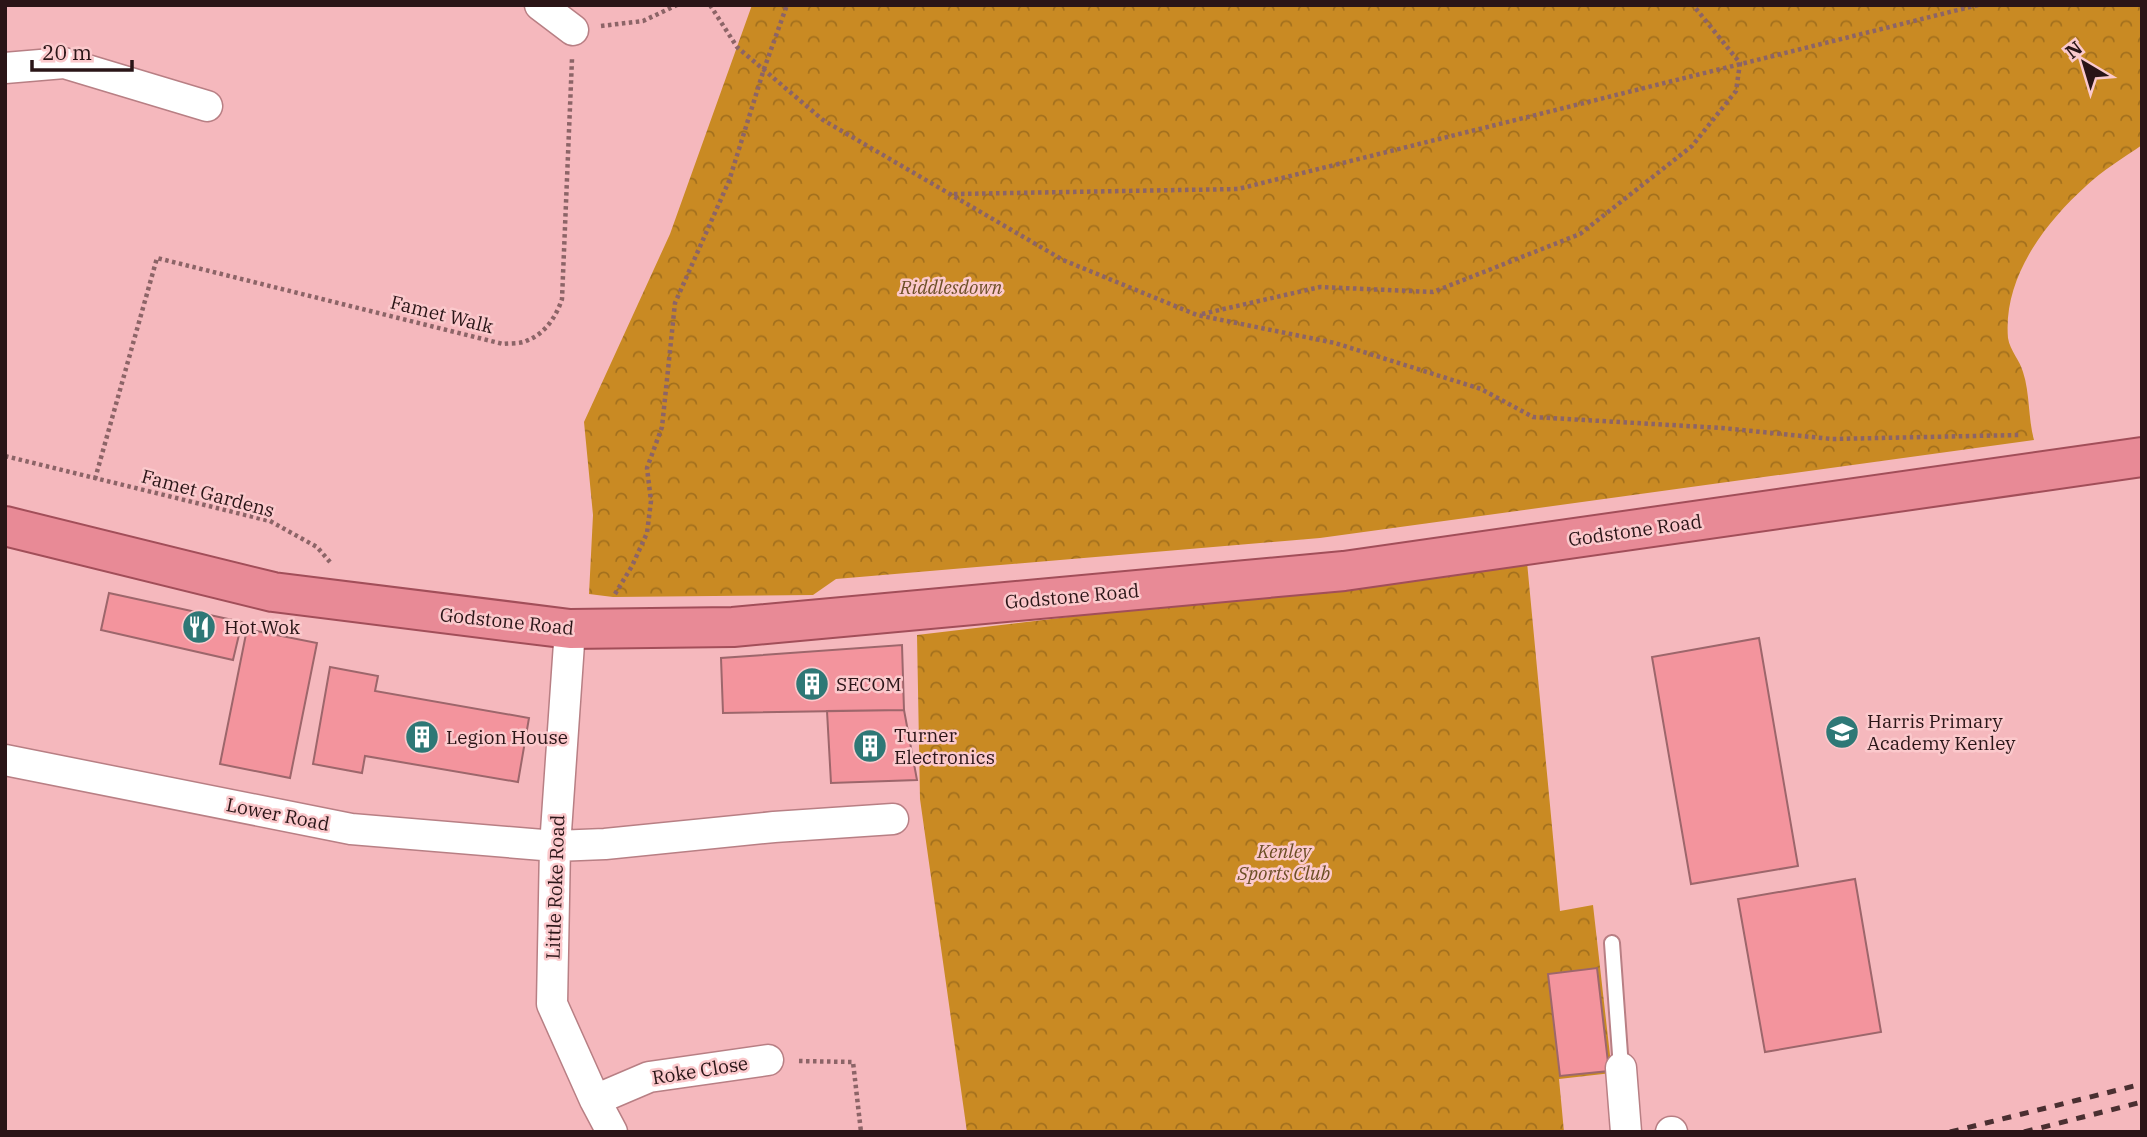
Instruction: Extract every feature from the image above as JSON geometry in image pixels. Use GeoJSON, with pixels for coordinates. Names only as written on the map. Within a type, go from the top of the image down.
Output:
{"type":"FeatureCollection","features":[{"type":"Feature","properties":{"kind":"highway","name":"Godstone Road"},"geometry":{"type":"LineString","coordinates":[[5,526],[273,592],[580,629],[733,628],[1344,571],[2142,457]]}},
{"type":"Feature","properties":{"kind":"street"},"geometry":{"type":"LineString","coordinates":[[540,5],[573,30]]}},
{"type":"Feature","properties":{"kind":"street"},"geometry":{"type":"LineString","coordinates":[[5,68],[64,63],[207,106]]}},
{"type":"Feature","properties":{"kind":"street","name":"Little Roke Road"},"geometry":{"type":"LineString","coordinates":[[580,629],[555,846],[552,1004],[612,1132]]}},
{"type":"Feature","properties":{"kind":"street","name":"Lower Road"},"geometry":{"type":"LineString","coordinates":[[5,760],[351,829],[555,846],[893,819]]}},
{"type":"Feature","properties":{"kind":"street","name":"Roke Close"},"geometry":{"type":"LineString","coordinates":[[595,1100],[649,1077],[768,1060]]}},
{"type":"Feature","properties":{"kind":"street"},"geometry":{"type":"LineString","coordinates":[[1621,1069],[1626,1132]]}},
{"type":"Feature","properties":{"kind":"lane"},"geometry":{"type":"LineString","coordinates":[[1612,943],[1621,1069]]}},
{"type":"Feature","properties":{"kind":"path"},"geometry":{"type":"LineString","coordinates":[[573,30],[643,21],[677,5]]}},
{"type":"Feature","properties":{"kind":"path"},"geometry":{"type":"LineString","coordinates":[[710,5],[737,47],[823,120],[1063,260],[1198,315],[1335,343],[1481,390],[1533,417],[1722,428],[1832,439],[2032,435]]}},
{"type":"Feature","properties":{"kind":"path"},"geometry":{"type":"LineString","coordinates":[[580,629],[632,566],[647,533],[651,500],[647,468],[662,427],[675,303],[729,181],[787,5]]}},
{"type":"Feature","properties":{"kind":"path"},"geometry":{"type":"LineString","coordinates":[[1198,315],[1320,287],[1433,292],[1580,234],[1692,146],[1736,90],[1740,63],[1693,5]]}},
{"type":"Feature","properties":{"kind":"path"},"geometry":{"type":"LineString","coordinates":[[953,195],[1238,189],[1978,5]]}},
{"type":"Feature","properties":{"kind":"path","name":"Famet Walk"},"geometry":{"type":"LineString","coordinates":[[95,479],[157,258],[503,344],[526,341],[555,319],[562,299],[573,30]]}},
{"type":"Feature","properties":{"kind":"path","name":"Famet Gardens"},"geometry":{"type":"LineString","coordinates":[[5,456],[270,521],[317,547],[367,604]]}},
{"type":"Feature","properties":{"kind":"path"},"geometry":{"type":"LineString","coordinates":[[768,1060],[853,1062],[861,1132]]}},
{"type":"Feature","properties":{"kind":"green space","name":"Riddlesdown"},"geometry":{"type":"Polygon","coordinates":[[[752,5],[2142,5],[2142,145],[2099,175],[2070,201],[2042,235],[2019,274],[2008,316],[2008,338],[2022,368],[2034,440],[1320,538],[836,579],[813,595],[613,597],[589,594],[593,515],[584,422],[670,234],[752,5]]]}},
{"type":"Feature","properties":{"kind":"green space","name":"Kenley Sports Club"},"geometry":{"type":"Polygon","coordinates":[[[1527,562],[1560,911],[1593,905],[1612,1073],[1559,1079],[1564,1132],[967,1132],[920,799],[917,635],[1527,562]]]}},
{"type":"Feature","properties":{"kind":"building"},"geometry":{"type":"Polygon","coordinates":[[[109,593],[242,622],[233,660],[101,630],[109,593]]]}},
{"type":"Feature","properties":{"kind":"building"},"geometry":{"type":"Polygon","coordinates":[[[247,629],[317,643],[290,778],[220,764],[247,629]]]}},
{"type":"Feature","properties":{"kind":"building"},"geometry":{"type":"Polygon","coordinates":[[[1759,638],[1798,866],[1691,884],[1652,657],[1759,638]]]}},
{"type":"Feature","properties":{"kind":"building","name":"SECOM"},"geometry":{"type":"Polygon","coordinates":[[[902,645],[904,710],[723,713],[721,658],[902,645]]]}},
{"type":"Feature","properties":{"kind":"building","name":"Legion House"},"geometry":{"type":"Polygon","coordinates":[[[330,667],[378,676],[375,691],[529,718],[518,782],[365,756],[362,773],[313,764],[330,667]]]}},
{"type":"Feature","properties":{"kind":"building","name":"Turner Electronics"},"geometry":{"type":"Polygon","coordinates":[[[904,710],[917,780],[831,783],[827,711],[904,710]]]}},
{"type":"Feature","properties":{"kind":"building"},"geometry":{"type":"Polygon","coordinates":[[[1855,879],[1881,1032],[1765,1052],[1738,899],[1855,879]]]}},
{"type":"Feature","properties":{"kind":"building"},"geometry":{"type":"Polygon","coordinates":[[[1597,968],[1609,1071],[1560,1076],[1548,974],[1597,968]]]}},
{"type":"Feature","properties":{"kind":"railway"},"geometry":{"type":"LineString","coordinates":[[1950,1132],[2142,1084]]}},
{"type":"Feature","properties":{"kind":"railway"},"geometry":{"type":"LineString","coordinates":[[2024,1132],[2142,1102]]}},
{"type":"Feature","properties":{"kind":"place","name":"Hot Wok"},"geometry":{"type":"Point","coordinates":[199,627]}},
{"type":"Feature","properties":{"kind":"place","name":"SECOM"},"geometry":{"type":"Point","coordinates":[812,684]}},
{"type":"Feature","properties":{"kind":"place","name":"Harris Primary Academy Kenley"},"geometry":{"type":"Point","coordinates":[1842,732]}},
{"type":"Feature","properties":{"kind":"place","name":"Legion House"},"geometry":{"type":"Point","coordinates":[422,737]}},
{"type":"Feature","properties":{"kind":"place","name":"Turner Electronics"},"geometry":{"type":"Point","coordinates":[870,746]}}]}
